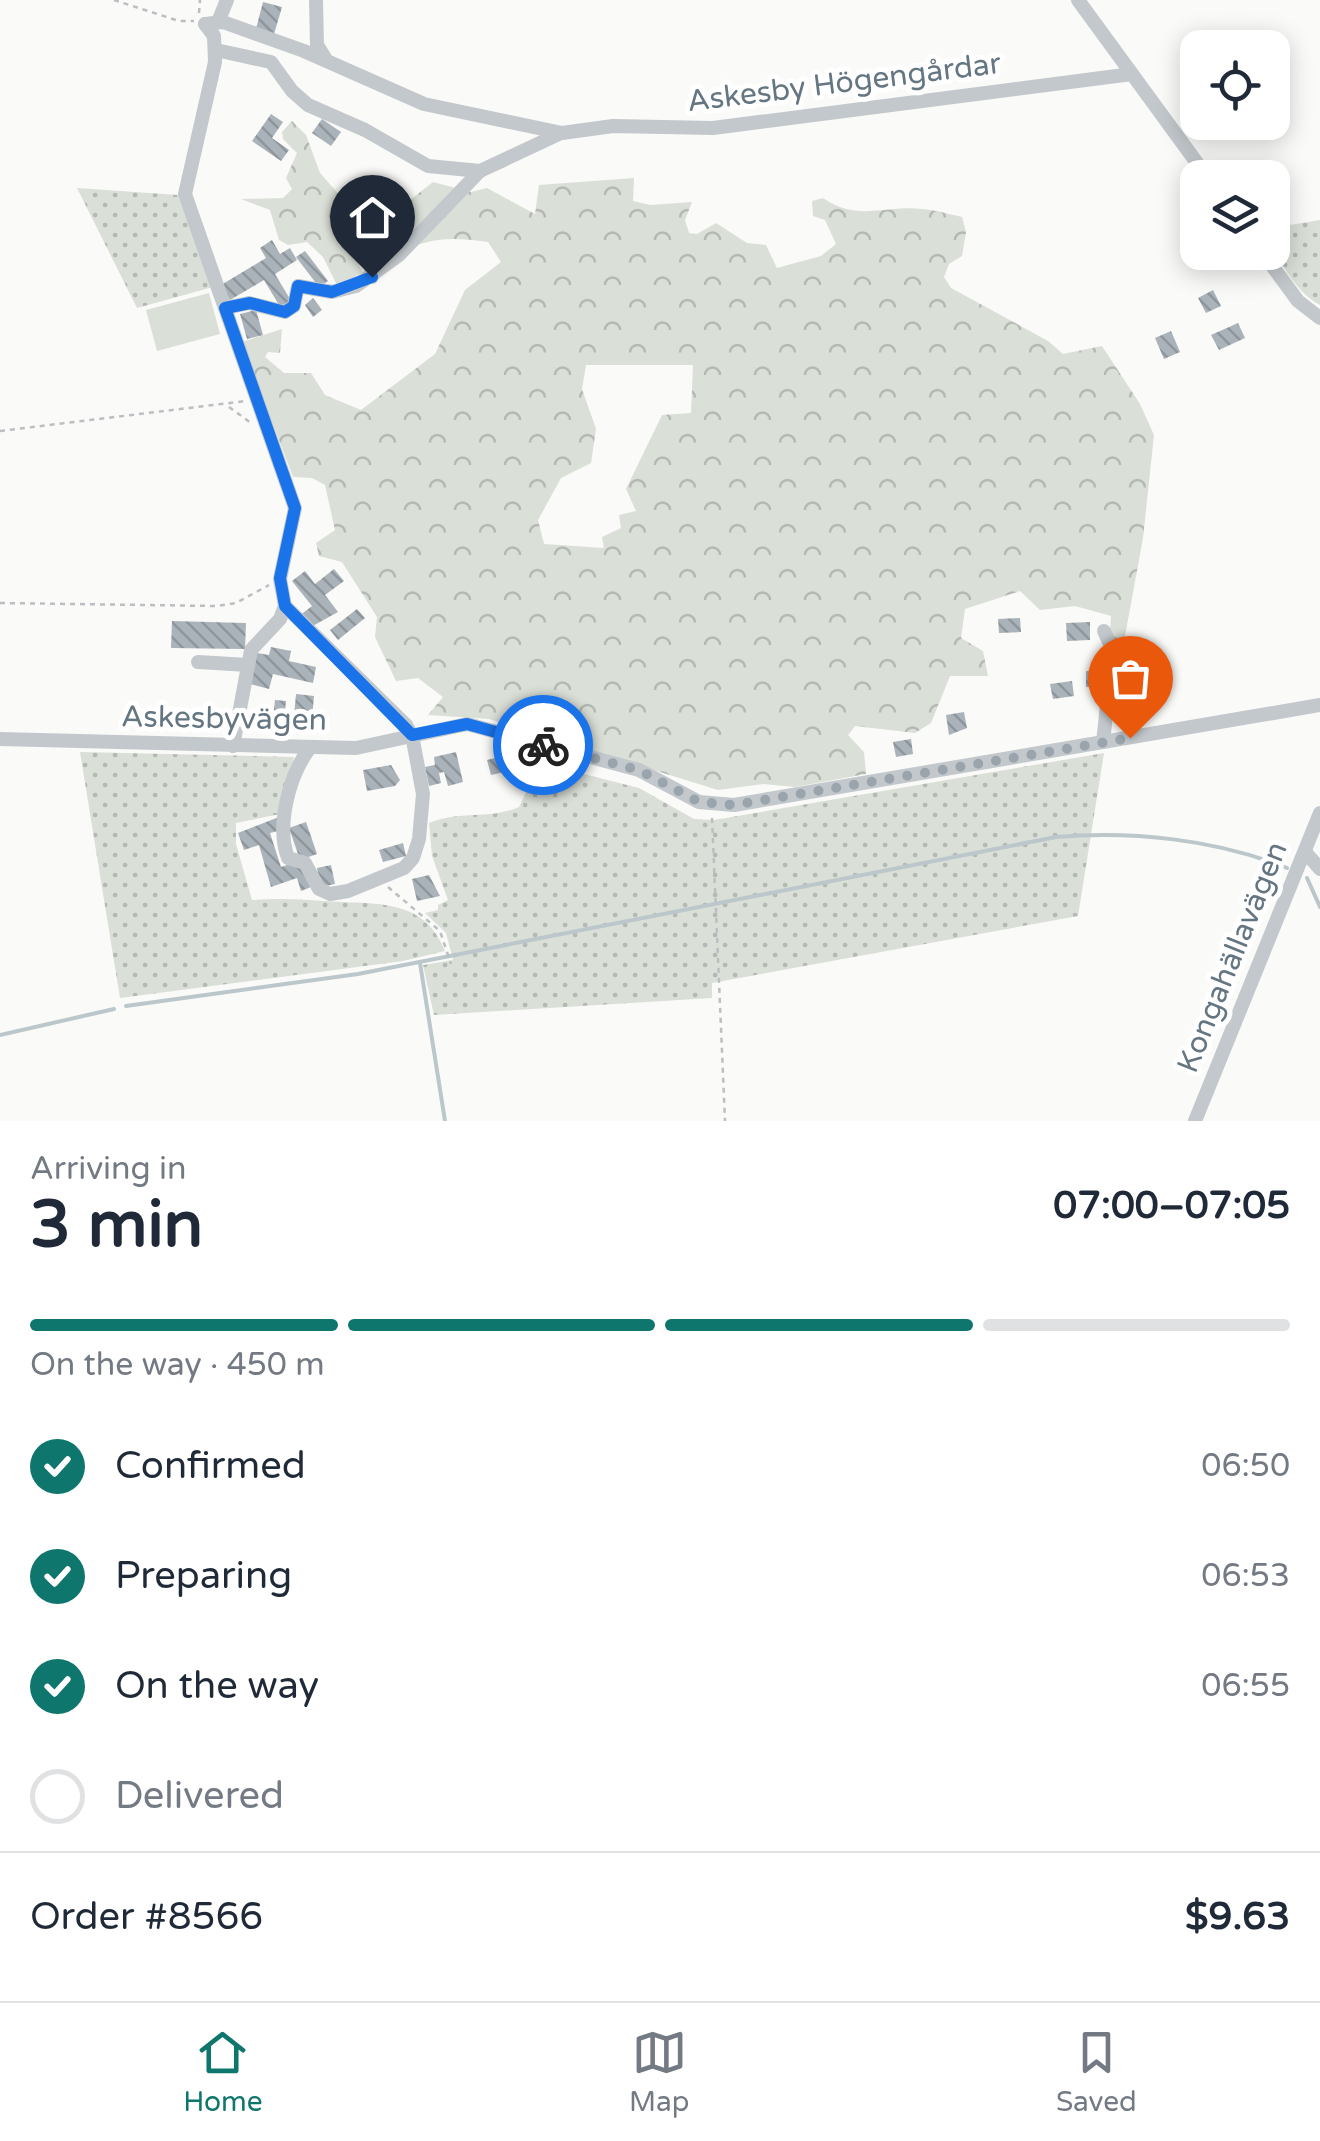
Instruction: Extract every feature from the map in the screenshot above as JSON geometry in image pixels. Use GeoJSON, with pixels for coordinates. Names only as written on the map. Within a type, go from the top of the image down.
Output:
{"type":"FeatureCollection","features":[{"type":"Feature","properties":{"kind":"street"},"geometry":{"type":"LineString","coordinates":[[228,0],[212,23],[216,50],[185,194],[295,508],[280,578],[285,606],[280,619],[251,650],[233,746]]}},
{"type":"Feature","properties":{"kind":"street"},"geometry":{"type":"LineString","coordinates":[[316,0],[317,46],[325,59]]}},
{"type":"Feature","properties":{"kind":"street"},"geometry":{"type":"LineString","coordinates":[[1078,0],[1195,160]]}},
{"type":"Feature","properties":{"kind":"street","name":"Askesby Högengårdar"},"geometry":{"type":"LineString","coordinates":[[212,23],[325,59],[424,104],[562,133],[632,126],[713,128],[1132,74]]}},
{"type":"Feature","properties":{"kind":"street"},"geometry":{"type":"LineString","coordinates":[[216,50],[272,62],[292,92],[308,105],[366,130],[428,166],[480,172]]}},
{"type":"Feature","properties":{"kind":"street","name":"Askesby Högengårdar"},"geometry":{"type":"LineString","coordinates":[[225,308],[250,303],[285,312],[294,306],[296,288],[304,285],[332,292],[372,277],[399,255],[480,172],[562,133]]}},
{"type":"Feature","properties":{"kind":"street"},"geometry":{"type":"LineString","coordinates":[[369,245],[372,277]]}},
{"type":"Feature","properties":{"kind":"street"},"geometry":{"type":"LineString","coordinates":[[1275,270],[1298,302],[1320,318]]}},
{"type":"Feature","properties":{"kind":"street"},"geometry":{"type":"LineString","coordinates":[[285,606],[412,735],[424,809],[413,858],[404,868],[348,891],[323,892],[306,863],[288,858],[282,843],[294,769],[309,749]]}},
{"type":"Feature","properties":{"kind":"street"},"geometry":{"type":"LineString","coordinates":[[1103,742],[1112,651],[1104,631]]}},
{"type":"Feature","properties":{"kind":"street"},"geometry":{"type":"LineString","coordinates":[[198,662],[248,665]]}},
{"type":"Feature","properties":{"kind":"street"},"geometry":{"type":"LineString","coordinates":[[712,805],[1320,705]]}},
{"type":"Feature","properties":{"kind":"street","name":"Askesbyvägen"},"geometry":{"type":"LineString","coordinates":[[0,739],[356,748],[456,724],[479,725],[639,770],[689,798],[712,805]]}},
{"type":"Feature","properties":{"kind":"street","name":"Kongahällavägen"},"geometry":{"type":"LineString","coordinates":[[1195,1121],[1320,814]]}},
{"type":"Feature","properties":{"kind":"street"},"geometry":{"type":"LineString","coordinates":[[1306,853],[1320,869]]}},
{"type":"Feature","properties":{"kind":"path"},"geometry":{"type":"LineString","coordinates":[[114,0],[179,21],[212,23]]}},
{"type":"Feature","properties":{"kind":"path"},"geometry":{"type":"LineString","coordinates":[[0,431],[174,406],[228,406],[258,396]]}},
{"type":"Feature","properties":{"kind":"path"},"geometry":{"type":"LineString","coordinates":[[0,603],[216,606],[236,603],[280,578]]}},
{"type":"Feature","properties":{"kind":"path"},"geometry":{"type":"LineString","coordinates":[[712,805],[725,1121]]}},
{"type":"Feature","properties":{"kind":"path"},"geometry":{"type":"LineString","coordinates":[[379,880],[427,917],[448,950],[452,964]]}},
{"type":"Feature","properties":{"kind":"green space"},"geometry":{"type":"Polygon","coordinates":[[[292,121],[306,135],[320,173],[342,198],[356,195],[374,212],[396,211],[433,182],[471,192],[487,188],[535,214],[539,185],[634,178],[633,201],[650,205],[692,202],[685,220],[689,233],[697,234],[716,223],[747,243],[766,245],[777,268],[821,256],[836,244],[825,220],[813,216],[812,201],[823,198],[859,211],[908,208],[962,217],[966,232],[962,256],[949,264],[944,277],[951,288],[1048,341],[1063,354],[1102,346],[1140,404],[1154,435],[1143,538],[1125,636],[1115,640],[1110,631],[1111,616],[1075,606],[1040,610],[1020,591],[965,609],[961,638],[983,651],[988,676],[950,676],[931,723],[915,733],[855,726],[848,735],[864,752],[866,774],[795,787],[763,784],[718,790],[489,719],[428,715],[443,697],[418,678],[396,681],[375,637],[377,617],[342,562],[319,556],[316,543],[335,530],[325,485],[312,478],[293,477],[242,342],[282,329],[280,353],[268,352],[265,357],[284,373],[311,373],[325,395],[361,410],[435,354],[465,290],[501,262],[488,242],[456,239],[417,245],[377,268],[374,255],[385,249],[385,234],[363,230],[350,248],[363,273],[337,285],[323,257],[307,242],[288,245],[279,240],[270,210],[241,199],[283,198],[292,189],[286,178],[297,153],[283,139],[282,132],[292,121]],[[586,365],[582,389],[596,429],[591,463],[561,478],[538,520],[544,544],[604,548],[602,537],[621,528],[619,515],[636,511],[626,489],[662,415],[691,413],[693,365],[586,365]]]}},
{"type":"Feature","properties":{"kind":"green space"},"geometry":{"type":"Polygon","coordinates":[[[77,188],[178,195],[213,287],[137,308],[77,188]]]}},
{"type":"Feature","properties":{"kind":"green space"},"geometry":{"type":"Polygon","coordinates":[[[1320,220],[1320,305],[1302,292],[1286,270],[1290,270],[1290,225],[1320,220]]]}},
{"type":"Feature","properties":{"kind":"green space"},"geometry":{"type":"Polygon","coordinates":[[[209,293],[220,334],[157,351],[146,310],[209,293]]]}},
{"type":"Feature","properties":{"kind":"green space"},"geometry":{"type":"Polygon","coordinates":[[[80,752],[294,757],[285,813],[236,823],[236,844],[252,900],[297,899],[395,907],[424,921],[445,951],[403,961],[120,998],[80,752]]]}},
{"type":"Feature","properties":{"kind":"green space"},"geometry":{"type":"Polygon","coordinates":[[[1104,753],[1078,916],[712,983],[712,998],[434,1015],[423,965],[453,960],[446,933],[425,913],[438,910],[438,905],[448,900],[432,856],[429,823],[519,807],[540,763],[639,788],[694,819],[714,820],[1104,753]]]}},
{"type":"Feature","properties":{"kind":"building"},"geometry":{"type":"Polygon","coordinates":[[[263,2],[282,7],[274,34],[256,29],[263,2]]]}},
{"type":"Feature","properties":{"kind":"building"},"geometry":{"type":"Polygon","coordinates":[[[271,114],[283,122],[272,138],[289,150],[281,161],[252,141],[271,114]]]}},
{"type":"Feature","properties":{"kind":"building"},"geometry":{"type":"Polygon","coordinates":[[[322,119],[341,132],[331,146],[312,133],[322,119]]]}},
{"type":"Feature","properties":{"kind":"building"},"geometry":{"type":"Polygon","coordinates":[[[272,240],[280,254],[290,248],[297,260],[275,274],[293,304],[282,310],[264,280],[230,300],[221,285],[266,258],[260,248],[272,240]]]}},
{"type":"Feature","properties":{"kind":"building"},"geometry":{"type":"Polygon","coordinates":[[[305,251],[328,281],[319,287],[296,257],[305,251]]]}},
{"type":"Feature","properties":{"kind":"building"},"geometry":{"type":"Polygon","coordinates":[[[1213,290],[1221,306],[1206,313],[1198,298],[1213,290]]]}},
{"type":"Feature","properties":{"kind":"building"},"geometry":{"type":"Polygon","coordinates":[[[313,298],[322,310],[313,317],[305,305],[313,298]]]}},
{"type":"Feature","properties":{"kind":"building"},"geometry":{"type":"Polygon","coordinates":[[[256,310],[263,335],[247,339],[240,314],[256,310]]]}},
{"type":"Feature","properties":{"kind":"building"},"geometry":{"type":"Polygon","coordinates":[[[1238,323],[1245,338],[1219,350],[1211,335],[1238,323]]]}},
{"type":"Feature","properties":{"kind":"building"},"geometry":{"type":"Polygon","coordinates":[[[1171,331],[1180,352],[1164,359],[1155,338],[1171,331]]]}},
{"type":"Feature","properties":{"kind":"building"},"geometry":{"type":"Polygon","coordinates":[[[334,569],[344,581],[325,595],[338,612],[309,628],[299,616],[312,606],[292,581],[305,571],[315,584],[334,569]]]}},
{"type":"Feature","properties":{"kind":"building"},"geometry":{"type":"Polygon","coordinates":[[[357,609],[365,618],[338,640],[330,630],[357,609]]]}},
{"type":"Feature","properties":{"kind":"building"},"geometry":{"type":"Polygon","coordinates":[[[1020,618],[1021,632],[999,633],[998,619],[1020,618]]]}},
{"type":"Feature","properties":{"kind":"building"},"geometry":{"type":"Polygon","coordinates":[[[172,621],[246,623],[245,649],[171,648],[172,621]]]}},
{"type":"Feature","properties":{"kind":"building"},"geometry":{"type":"Polygon","coordinates":[[[1090,622],[1090,640],[1067,641],[1066,623],[1090,622]]]}},
{"type":"Feature","properties":{"kind":"building"},"geometry":{"type":"Polygon","coordinates":[[[271,647],[291,651],[289,661],[316,667],[313,683],[273,674],[269,689],[250,684],[257,653],[269,655],[271,647]]]}},
{"type":"Feature","properties":{"kind":"building"},"geometry":{"type":"Polygon","coordinates":[[[1086,671],[1100,671],[1100,687],[1086,687],[1086,671]]]}},
{"type":"Feature","properties":{"kind":"building"},"geometry":{"type":"Polygon","coordinates":[[[1072,681],[1074,696],[1053,699],[1050,684],[1072,681]]]}},
{"type":"Feature","properties":{"kind":"building"},"geometry":{"type":"Polygon","coordinates":[[[296,694],[314,696],[312,718],[294,716],[296,694]]]}},
{"type":"Feature","properties":{"kind":"building"},"geometry":{"type":"Polygon","coordinates":[[[275,700],[286,701],[284,721],[273,719],[275,700]]]}},
{"type":"Feature","properties":{"kind":"building"},"geometry":{"type":"Polygon","coordinates":[[[964,712],[967,728],[949,735],[946,715],[964,712]]]}},
{"type":"Feature","properties":{"kind":"building"},"geometry":{"type":"Polygon","coordinates":[[[911,739],[913,754],[896,757],[893,742],[911,739]]]}},
{"type":"Feature","properties":{"kind":"building"},"geometry":{"type":"Polygon","coordinates":[[[456,752],[463,782],[448,786],[444,772],[439,773],[441,783],[429,786],[425,767],[435,765],[434,757],[456,752]]]}},
{"type":"Feature","properties":{"kind":"building"},"geometry":{"type":"Polygon","coordinates":[[[510,754],[514,770],[491,775],[487,760],[510,754]]]}},
{"type":"Feature","properties":{"kind":"building"},"geometry":{"type":"Polygon","coordinates":[[[391,765],[400,780],[395,786],[367,791],[363,770],[391,765]]]}},
{"type":"Feature","properties":{"kind":"building"},"geometry":{"type":"Polygon","coordinates":[[[279,817],[282,830],[270,833],[281,867],[299,861],[311,887],[301,891],[297,878],[271,887],[259,845],[244,850],[238,833],[279,817]]]}},
{"type":"Feature","properties":{"kind":"building"},"geometry":{"type":"Polygon","coordinates":[[[306,822],[317,854],[300,860],[289,828],[306,822]]]}},
{"type":"Feature","properties":{"kind":"building"},"geometry":{"type":"Polygon","coordinates":[[[403,843],[406,856],[383,862],[379,850],[403,843]]]}},
{"type":"Feature","properties":{"kind":"building"},"geometry":{"type":"Polygon","coordinates":[[[331,865],[335,884],[321,887],[317,868],[331,865]]]}},
{"type":"Feature","properties":{"kind":"building"},"geometry":{"type":"Polygon","coordinates":[[[429,875],[440,896],[417,901],[412,879],[429,875]]]}},
{"type":"Feature","properties":{"kind":"waterway"},"geometry":{"type":"LineString","coordinates":[[126,1006],[358,974],[1056,837],[1173,839],[1231,850],[1287,868]]}},
{"type":"Feature","properties":{"kind":"waterway"},"geometry":{"type":"LineString","coordinates":[[1307,878],[1320,907]]}},
{"type":"Feature","properties":{"kind":"waterway"},"geometry":{"type":"LineString","coordinates":[[420,963],[445,1121]]}},
{"type":"Feature","properties":{"kind":"waterway"},"geometry":{"type":"LineString","coordinates":[[0,1035],[114,1009]]}},
{"type":"Feature","properties":{"kind":"way so far"},"geometry":{"type":"LineString","coordinates":[[543,745],[639,770],[699,802],[734,805],[1130,738]]}},
{"type":"Feature","properties":{"kind":"route"},"geometry":{"type":"LineString","coordinates":[[372,277],[332,292],[298,286],[294,306],[285,312],[250,303],[225,308],[295,508],[280,578],[285,606],[326,643],[412,735],[446,725],[467,724],[543,745]]}}]}
